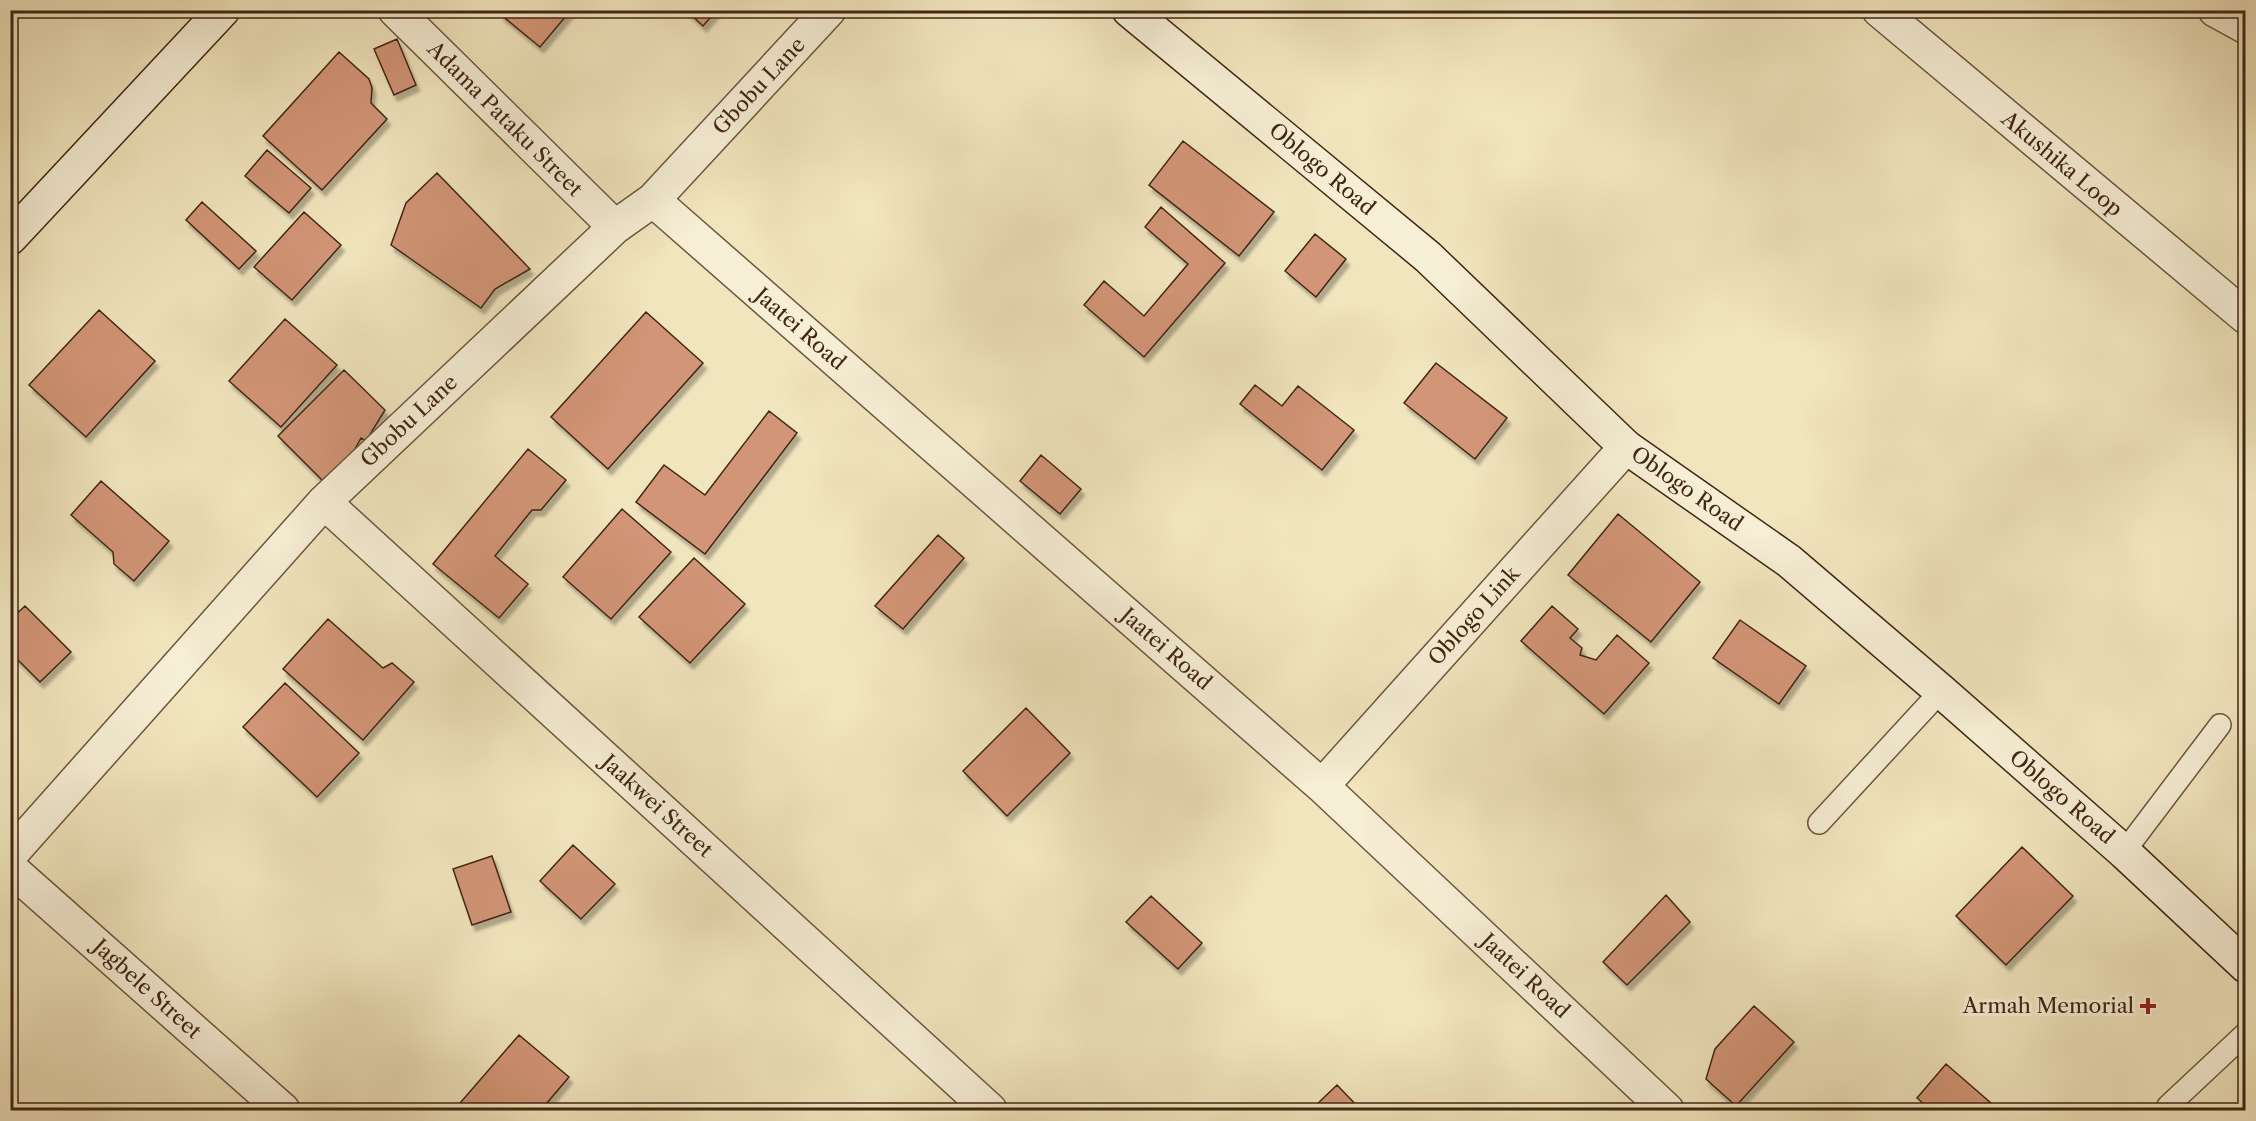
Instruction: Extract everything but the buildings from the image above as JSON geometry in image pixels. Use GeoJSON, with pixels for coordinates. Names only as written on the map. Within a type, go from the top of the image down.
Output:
{"type":"FeatureCollection","features":[{"type":"Feature","properties":{"kind":"street"},"geometry":{"type":"LineString","coordinates":[[10,238],[223,10]]}},
{"type":"Feature","properties":{"kind":"street","name":"Adama Pataku Street"},"geometry":{"type":"LineString","coordinates":[[395,10],[615,227]]}},
{"type":"Feature","properties":{"kind":"street","name":"Gbobu Lane"},"geometry":{"type":"LineString","coordinates":[[10,855],[324,502],[615,227],[653,200],[829,10]]}},
{"type":"Feature","properties":{"kind":"street","name":"Oblogo Road"},"geometry":{"type":"LineString","coordinates":[[1129,10],[1428,257],[1626,447],[1789,561],[1941,691],[2124,852],[2246,966]]}},
{"type":"Feature","properties":{"kind":"street","name":"Akushika Loop"},"geometry":{"type":"LineString","coordinates":[[1879,10],[2246,317]]}},
{"type":"Feature","properties":{"kind":"street"},"geometry":{"type":"LineString","coordinates":[[2215,10],[2246,27]]}},
{"type":"Feature","properties":{"kind":"street","name":"Jaatei Road"},"geometry":{"type":"LineString","coordinates":[[653,200],[1322,786],[1667,1110]]}},
{"type":"Feature","properties":{"kind":"street","name":"Oblogo Link"},"geometry":{"type":"LineString","coordinates":[[1322,786],[1626,447]]}},
{"type":"Feature","properties":{"kind":"street","name":"Jaakwei Street"},"geometry":{"type":"LineString","coordinates":[[324,502],[990,1110]]}},
{"type":"Feature","properties":{"kind":"street","name":"Jagbele Street"},"geometry":{"type":"LineString","coordinates":[[10,868],[283,1110]]}},
{"type":"Feature","properties":{"kind":"lane"},"geometry":{"type":"LineString","coordinates":[[1819,823],[1941,691]]}},
{"type":"Feature","properties":{"kind":"lane"},"geometry":{"type":"LineString","coordinates":[[2124,852],[2220,725]]}},
{"type":"Feature","properties":{"kind":"lane"},"geometry":{"type":"LineString","coordinates":[[2168,1106],[2246,1033]]}},
{"type":"Feature","properties":{"kind":"place","name":"Armah Memorial"},"geometry":{"type":"Point","coordinates":[2148,1006]}}]}
